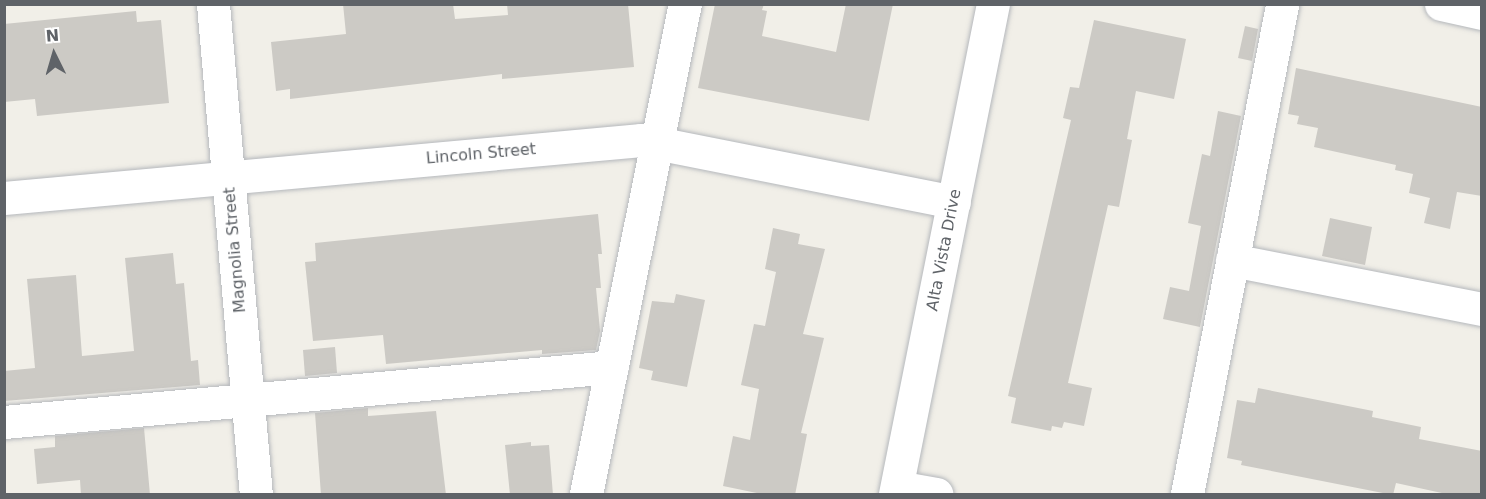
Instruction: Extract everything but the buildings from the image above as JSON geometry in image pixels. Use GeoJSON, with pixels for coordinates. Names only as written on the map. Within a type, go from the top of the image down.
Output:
{"type":"FeatureCollection","features":[{"type":"Feature","properties":{"kind":"street","name":"Magnolia Street"},"geometry":{"type":"LineString","coordinates":[[213,4],[256,495]]}},
{"type":"Feature","properties":{"kind":"street"},"geometry":{"type":"LineString","coordinates":[[586,495],[685,4]]}},
{"type":"Feature","properties":{"kind":"street","name":"Alta Vista Drive"},"geometry":{"type":"LineString","coordinates":[[896,491],[993,4]]}},
{"type":"Feature","properties":{"kind":"street"},"geometry":{"type":"LineString","coordinates":[[1187,495],[1282,4]]}},
{"type":"Feature","properties":{"kind":"street"},"geometry":{"type":"LineString","coordinates":[[1441,4],[1482,13]]}},
{"type":"Feature","properties":{"kind":"street","name":"Lincoln Street"},"geometry":{"type":"LineString","coordinates":[[4,198],[641,140],[954,202]]}},
{"type":"Feature","properties":{"kind":"street"},"geometry":{"type":"LineString","coordinates":[[1232,260],[1482,309]]}},
{"type":"Feature","properties":{"kind":"street"},"geometry":{"type":"LineString","coordinates":[[4,422],[612,366]]}},
{"type":"Feature","properties":{"kind":"street"},"geometry":{"type":"LineString","coordinates":[[896,491],[936,495]]}}]}
